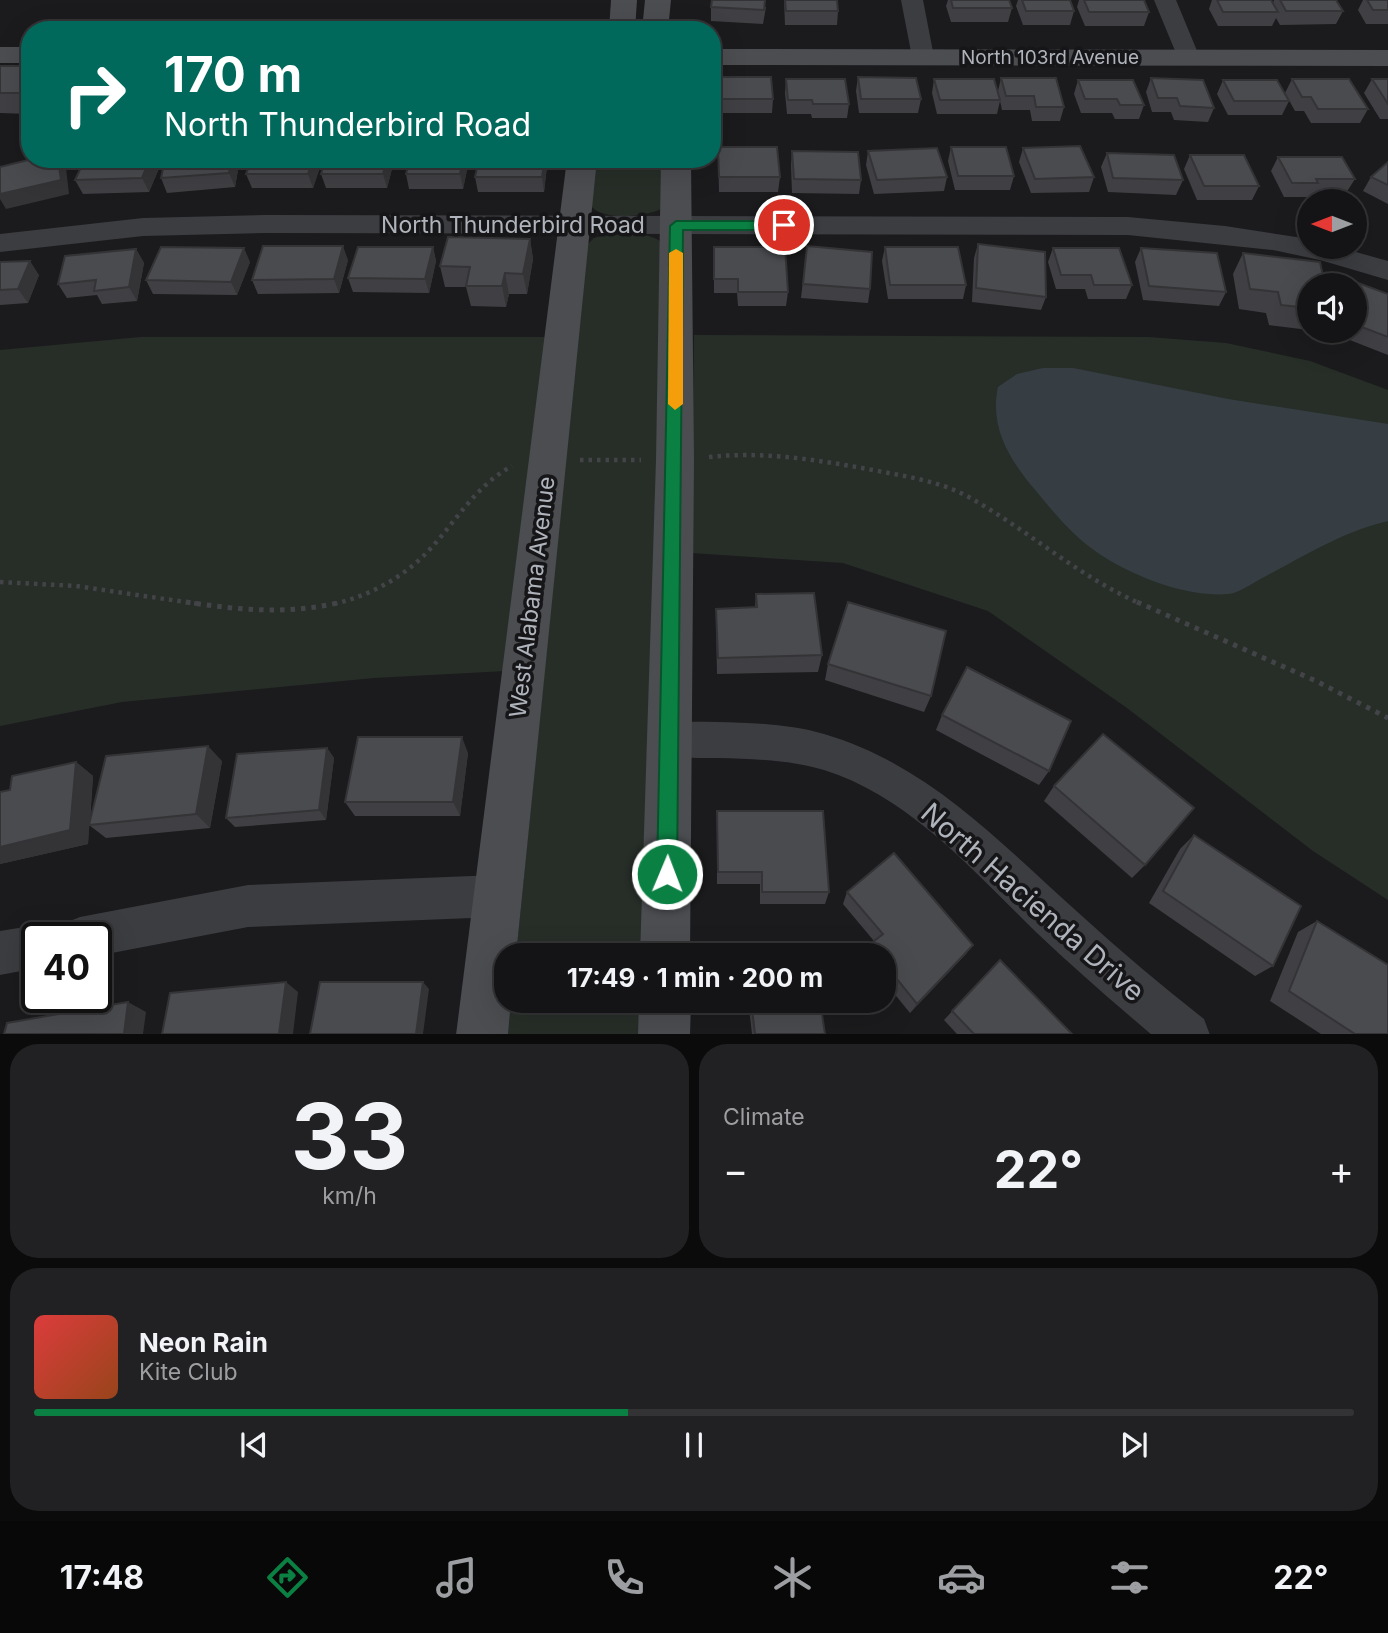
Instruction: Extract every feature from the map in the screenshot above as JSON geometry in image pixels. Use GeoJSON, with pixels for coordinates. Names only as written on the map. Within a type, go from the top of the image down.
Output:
{"type":"FeatureCollection","features":[{"type":"Feature","properties":{"kind":"street"},"geometry":{"type":"LineString","coordinates":[[623,21],[624,0]]}},
{"type":"Feature","properties":{"kind":"street"},"geometry":{"type":"LineString","coordinates":[[656,21],[659,0]]}},
{"type":"Feature","properties":{"kind":"street"},"geometry":{"type":"LineString","coordinates":[[912,0],[923,57]]}},
{"type":"Feature","properties":{"kind":"street"},"geometry":{"type":"LineString","coordinates":[[1165,0],[1189,58]]}},
{"type":"Feature","properties":{"kind":"street"},"geometry":{"type":"LineString","coordinates":[[0,55],[21,55]]}},
{"type":"Feature","properties":{"kind":"street","name":"North 103rd Avenue"},"geometry":{"type":"LineString","coordinates":[[721,57],[1388,58]]}},
{"type":"Feature","properties":{"kind":"street","name":"West Alabama Avenue"},"geometry":{"type":"LineString","coordinates":[[482,1034],[581,168]]}},
{"type":"Feature","properties":{"kind":"street"},"geometry":{"type":"LineString","coordinates":[[666,943],[675,460],[676,168]]}},
{"type":"Feature","properties":{"kind":"street","name":"North Thunderbird Road"},"geometry":{"type":"LineString","coordinates":[[0,243],[143,227],[265,225],[1128,226],[1208,232],[1320,251],[1362,250],[1388,271]]}},
{"type":"Feature","properties":{"kind":"street","name":"North Hacienda Drive"},"geometry":{"type":"LineString","coordinates":[[670,738],[746,742],[823,751],[895,785],[945,819],[990,857],[1065,930],[1188,1034]]}},
{"type":"Feature","properties":{"kind":"street"},"geometry":{"type":"LineString","coordinates":[[112,932],[248,906],[497,896]]}},
{"type":"Feature","properties":{"kind":"street"},"geometry":{"type":"LineString","coordinates":[[0,953],[21,949]]}},
{"type":"Feature","properties":{"kind":"street"},"geometry":{"type":"LineString","coordinates":[[664,1013],[664,1034]]}},
{"type":"Feature","properties":{"kind":"path"},"geometry":{"type":"LineString","coordinates":[[0,582],[99,588],[245,610],[337,603],[377,589],[401,576],[418,562],[491,478],[522,462],[675,460],[735,454],[796,456],[936,482],[982,505],[1088,576],[1130,599],[1316,681],[1388,718]]}},
{"type":"Feature","properties":{"kind":"shaded area"},"geometry":{"type":"Polygon","coordinates":[[[593,168],[667,168],[661,209],[645,214],[614,216],[597,211],[591,206],[593,168]]]}},
{"type":"Feature","properties":{"kind":"shaded area"},"geometry":{"type":"Polygon","coordinates":[[[606,235],[645,235],[664,245],[643,943],[517,943],[587,245],[594,238],[606,235]]]}},
{"type":"Feature","properties":{"kind":"shaded area"},"geometry":{"type":"Polygon","coordinates":[[[694,335],[1148,337],[1226,343],[1310,361],[1388,390],[1388,900],[1313,851],[1127,708],[988,611],[843,563],[691,553],[694,335]]]}},
{"type":"Feature","properties":{"kind":"shaded area"},"geometry":{"type":"Polygon","coordinates":[[[141,337],[563,337],[523,670],[374,678],[122,702],[0,726],[0,350],[141,337]]]}},
{"type":"Feature","properties":{"kind":"shaded area"},"geometry":{"type":"Polygon","coordinates":[[[1043,368],[1073,368],[1228,399],[1388,424],[1388,521],[1341,537],[1233,593],[1190,591],[1149,580],[1111,561],[1080,539],[1027,481],[1004,444],[997,416],[998,387],[1017,374],[1043,368]]]}},
{"type":"Feature","properties":{"kind":"shaded area"},"geometry":{"type":"Polygon","coordinates":[[[510,1013],[641,1013],[640,1034],[508,1034],[510,1013]]]}},
{"type":"Feature","properties":{"kind":"building"},"geometry":{"type":"Polygon","coordinates":[[[712,0],[765,0],[764,10],[711,7],[712,0]]]}},
{"type":"Feature","properties":{"kind":"building"},"geometry":{"type":"Polygon","coordinates":[[[785,0],[837,0],[838,11],[786,11],[785,0]]]}},
{"type":"Feature","properties":{"kind":"building"},"geometry":{"type":"Polygon","coordinates":[[[951,0],[1009,0],[1012,8],[953,8],[951,0]]]}},
{"type":"Feature","properties":{"kind":"building"},"geometry":{"type":"Polygon","coordinates":[[[1022,0],[1070,0],[1074,11],[1026,11],[1022,0]]]}},
{"type":"Feature","properties":{"kind":"building"},"geometry":{"type":"Polygon","coordinates":[[[1084,0],[1144,0],[1149,12],[1089,12],[1084,0]]]}},
{"type":"Feature","properties":{"kind":"building"},"geometry":{"type":"Polygon","coordinates":[[[1217,0],[1271,0],[1278,12],[1223,12],[1217,0]]]}},
{"type":"Feature","properties":{"kind":"building"},"geometry":{"type":"Polygon","coordinates":[[[1280,0],[1336,0],[1343,11],[1286,11],[1280,0]]]}},
{"type":"Feature","properties":{"kind":"building"},"geometry":{"type":"Polygon","coordinates":[[[1367,0],[1388,0],[1388,10],[1373,10],[1367,0]]]}},
{"type":"Feature","properties":{"kind":"building"},"geometry":{"type":"Polygon","coordinates":[[[0,66],[21,66],[21,93],[0,93],[0,66]]]}},
{"type":"Feature","properties":{"kind":"building"},"geometry":{"type":"Polygon","coordinates":[[[721,77],[771,77],[773,99],[721,99],[721,77]]]}},
{"type":"Feature","properties":{"kind":"building"},"geometry":{"type":"Polygon","coordinates":[[[858,77],[916,78],[921,99],[861,99],[858,77]]]}},
{"type":"Feature","properties":{"kind":"building"},"geometry":{"type":"Polygon","coordinates":[[[1001,78],[1056,78],[1064,107],[1036,107],[1034,96],[1006,96],[1001,78]]]}},
{"type":"Feature","properties":{"kind":"building"},"geometry":{"type":"Polygon","coordinates":[[[1151,78],[1203,80],[1214,108],[1180,106],[1177,98],[1158,98],[1151,78]]]}},
{"type":"Feature","properties":{"kind":"building"},"geometry":{"type":"Polygon","coordinates":[[[786,79],[845,79],[849,104],[813,104],[812,100],[788,100],[786,79]]]}},
{"type":"Feature","properties":{"kind":"building"},"geometry":{"type":"Polygon","coordinates":[[[934,79],[994,79],[1000,100],[940,100],[934,79]]]}},
{"type":"Feature","properties":{"kind":"building"},"geometry":{"type":"Polygon","coordinates":[[[1292,79],[1349,79],[1368,109],[1318,109],[1311,97],[1302,97],[1292,79]]]}},
{"type":"Feature","properties":{"kind":"building"},"geometry":{"type":"Polygon","coordinates":[[[1372,79],[1388,79],[1388,104],[1372,79]]]}},
{"type":"Feature","properties":{"kind":"building"},"geometry":{"type":"Polygon","coordinates":[[[1078,80],[1133,80],[1144,105],[1120,105],[1117,99],[1085,99],[1078,80]]]}},
{"type":"Feature","properties":{"kind":"building"},"geometry":{"type":"Polygon","coordinates":[[[1223,80],[1277,80],[1289,101],[1234,101],[1223,80]]]}},
{"type":"Feature","properties":{"kind":"building"},"geometry":{"type":"Polygon","coordinates":[[[1080,146],[1094,177],[1035,179],[1023,148],[1080,146]]]}},
{"type":"Feature","properties":{"kind":"building"},"geometry":{"type":"Polygon","coordinates":[[[721,147],[777,147],[780,177],[719,177],[721,147]]]}},
{"type":"Feature","properties":{"kind":"building"},"geometry":{"type":"Polygon","coordinates":[[[951,147],[1006,147],[1014,176],[958,176],[951,147]]]}},
{"type":"Feature","properties":{"kind":"building"},"geometry":{"type":"Polygon","coordinates":[[[937,148],[947,177],[877,180],[868,151],[937,148]]]}},
{"type":"Feature","properties":{"kind":"building"},"geometry":{"type":"Polygon","coordinates":[[[792,151],[858,152],[861,180],[794,179],[792,151]]]}},
{"type":"Feature","properties":{"kind":"building"},"geometry":{"type":"Polygon","coordinates":[[[1107,153],[1174,155],[1183,180],[1113,178],[1107,153]]]}},
{"type":"Feature","properties":{"kind":"building"},"geometry":{"type":"Polygon","coordinates":[[[1190,155],[1244,155],[1259,186],[1204,186],[1190,155]]]}},
{"type":"Feature","properties":{"kind":"building"},"geometry":{"type":"Polygon","coordinates":[[[1278,157],[1342,157],[1355,179],[1316,179],[1318,183],[1292,183],[1278,157]]]}},
{"type":"Feature","properties":{"kind":"building"},"geometry":{"type":"Polygon","coordinates":[[[21,162],[21,168],[59,168],[61,180],[0,194],[0,167],[21,162]]]}},
{"type":"Feature","properties":{"kind":"building"},"geometry":{"type":"Polygon","coordinates":[[[1388,162],[1388,185],[1371,177],[1388,162]]]}},
{"type":"Feature","properties":{"kind":"building"},"geometry":{"type":"Polygon","coordinates":[[[81,168],[146,168],[142,178],[75,180],[81,168]]]}},
{"type":"Feature","properties":{"kind":"building"},"geometry":{"type":"Polygon","coordinates":[[[163,168],[230,168],[229,173],[161,178],[163,168]]]}},
{"type":"Feature","properties":{"kind":"building"},"geometry":{"type":"Polygon","coordinates":[[[248,168],[310,168],[308,174],[246,174],[248,168]]]}},
{"type":"Feature","properties":{"kind":"building"},"geometry":{"type":"Polygon","coordinates":[[[323,168],[385,168],[383,174],[321,174],[323,168]]]}},
{"type":"Feature","properties":{"kind":"building"},"geometry":{"type":"Polygon","coordinates":[[[408,168],[461,168],[460,174],[406,174],[408,168]]]}},
{"type":"Feature","properties":{"kind":"building"},"geometry":{"type":"Polygon","coordinates":[[[477,168],[544,168],[542,177],[475,177],[477,168]]]}},
{"type":"Feature","properties":{"kind":"building"},"geometry":{"type":"Polygon","coordinates":[[[448,237],[530,239],[523,274],[505,273],[502,286],[466,286],[470,267],[440,266],[448,237]]]}},
{"type":"Feature","properties":{"kind":"building"},"geometry":{"type":"Polygon","coordinates":[[[978,244],[1045,252],[1046,297],[976,288],[978,244]]]}},
{"type":"Feature","properties":{"kind":"building"},"geometry":{"type":"Polygon","coordinates":[[[263,246],[343,246],[334,279],[252,280],[263,246]]]}},
{"type":"Feature","properties":{"kind":"building"},"geometry":{"type":"Polygon","coordinates":[[[807,246],[872,252],[870,289],[803,284],[807,246]]]}},
{"type":"Feature","properties":{"kind":"building"},"geometry":{"type":"Polygon","coordinates":[[[161,247],[244,248],[231,282],[146,280],[161,247]]]}},
{"type":"Feature","properties":{"kind":"building"},"geometry":{"type":"Polygon","coordinates":[[[358,247],[433,247],[425,279],[348,278],[358,247]]]}},
{"type":"Feature","properties":{"kind":"building"},"geometry":{"type":"Polygon","coordinates":[[[714,247],[785,247],[788,292],[738,292],[738,279],[714,279],[714,247]]]}},
{"type":"Feature","properties":{"kind":"building"},"geometry":{"type":"Polygon","coordinates":[[[885,247],[958,247],[966,285],[890,285],[885,247]]]}},
{"type":"Feature","properties":{"kind":"building"},"geometry":{"type":"Polygon","coordinates":[[[1053,248],[1119,248],[1132,285],[1094,285],[1091,275],[1061,275],[1053,248]]]}},
{"type":"Feature","properties":{"kind":"building"},"geometry":{"type":"Polygon","coordinates":[[[1141,248],[1217,253],[1226,292],[1149,286],[1141,248]]]}},
{"type":"Feature","properties":{"kind":"building"},"geometry":{"type":"Polygon","coordinates":[[[136,249],[129,287],[94,291],[96,280],[58,284],[65,256],[136,249]]]}},
{"type":"Feature","properties":{"kind":"building"},"geometry":{"type":"Polygon","coordinates":[[[1243,253],[1320,262],[1322,273],[1297,273],[1297,307],[1281,305],[1278,292],[1250,289],[1243,253]]]}},
{"type":"Feature","properties":{"kind":"building"},"geometry":{"type":"Polygon","coordinates":[[[30,261],[18,289],[0,290],[0,262],[30,261]]]}},
{"type":"Feature","properties":{"kind":"building"},"geometry":{"type":"Polygon","coordinates":[[[1367,286],[1388,294],[1388,337],[1367,329],[1367,286]]]}},
{"type":"Feature","properties":{"kind":"building"},"geometry":{"type":"Polygon","coordinates":[[[814,593],[822,655],[718,658],[716,609],[757,607],[756,594],[814,593]]]}},
{"type":"Feature","properties":{"kind":"building"},"geometry":{"type":"Polygon","coordinates":[[[848,602],[946,631],[931,696],[828,664],[848,602]]]}},
{"type":"Feature","properties":{"kind":"building"},"geometry":{"type":"Polygon","coordinates":[[[967,667],[1071,721],[1049,771],[942,715],[967,667]]]}},
{"type":"Feature","properties":{"kind":"building"},"geometry":{"type":"Polygon","coordinates":[[[1103,734],[1194,808],[1145,865],[1054,786],[1103,734]]]}},
{"type":"Feature","properties":{"kind":"building"},"geometry":{"type":"Polygon","coordinates":[[[358,737],[462,737],[453,802],[345,802],[358,737]]]}},
{"type":"Feature","properties":{"kind":"building"},"geometry":{"type":"Polygon","coordinates":[[[208,746],[196,814],[89,825],[106,756],[208,746]]]}},
{"type":"Feature","properties":{"kind":"building"},"geometry":{"type":"Polygon","coordinates":[[[327,748],[319,810],[226,818],[237,754],[327,748]]]}},
{"type":"Feature","properties":{"kind":"building"},"geometry":{"type":"Polygon","coordinates":[[[76,762],[70,830],[0,847],[0,792],[10,790],[12,776],[76,762]]]}},
{"type":"Feature","properties":{"kind":"building"},"geometry":{"type":"Polygon","coordinates":[[[717,811],[823,811],[829,892],[762,892],[762,872],[718,872],[717,811]]]}},
{"type":"Feature","properties":{"kind":"building"},"geometry":{"type":"Polygon","coordinates":[[[1194,835],[1301,906],[1273,966],[1163,891],[1194,835]]]}},
{"type":"Feature","properties":{"kind":"building"},"geometry":{"type":"Polygon","coordinates":[[[894,853],[973,945],[917,1004],[896,978],[896,943],[872,943],[883,934],[847,892],[894,853]]]}},
{"type":"Feature","properties":{"kind":"building"},"geometry":{"type":"Polygon","coordinates":[[[1317,921],[1388,965],[1388,1034],[1355,1034],[1289,991],[1317,921]]]}},
{"type":"Feature","properties":{"kind":"building"},"geometry":{"type":"Polygon","coordinates":[[[1000,960],[1072,1034],[974,1034],[952,1011],[1000,960]]]}},
{"type":"Feature","properties":{"kind":"building"},"geometry":{"type":"Polygon","coordinates":[[[286,982],[279,1034],[162,1034],[170,993],[286,982]]]}},
{"type":"Feature","properties":{"kind":"building"},"geometry":{"type":"Polygon","coordinates":[[[320,982],[423,982],[416,1034],[310,1034],[320,982]]]}},
{"type":"Feature","properties":{"kind":"building"},"geometry":{"type":"Polygon","coordinates":[[[128,1002],[124,1034],[4,1034],[7,1023],[65,1013],[112,1013],[112,1005],[128,1002]]]}},
{"type":"Feature","properties":{"kind":"building"},"geometry":{"type":"Polygon","coordinates":[[[752,1013],[822,1013],[825,1034],[755,1034],[752,1013]]]}},
{"type":"Feature","properties":{"kind":"slow traffic"},"geometry":{"type":"LineString","coordinates":[[675,404],[676,253]]}},
{"type":"Feature","properties":{"kind":"route"},"geometry":{"type":"LineString","coordinates":[[667,874],[675,460],[676,226],[784,225]]}}]}
